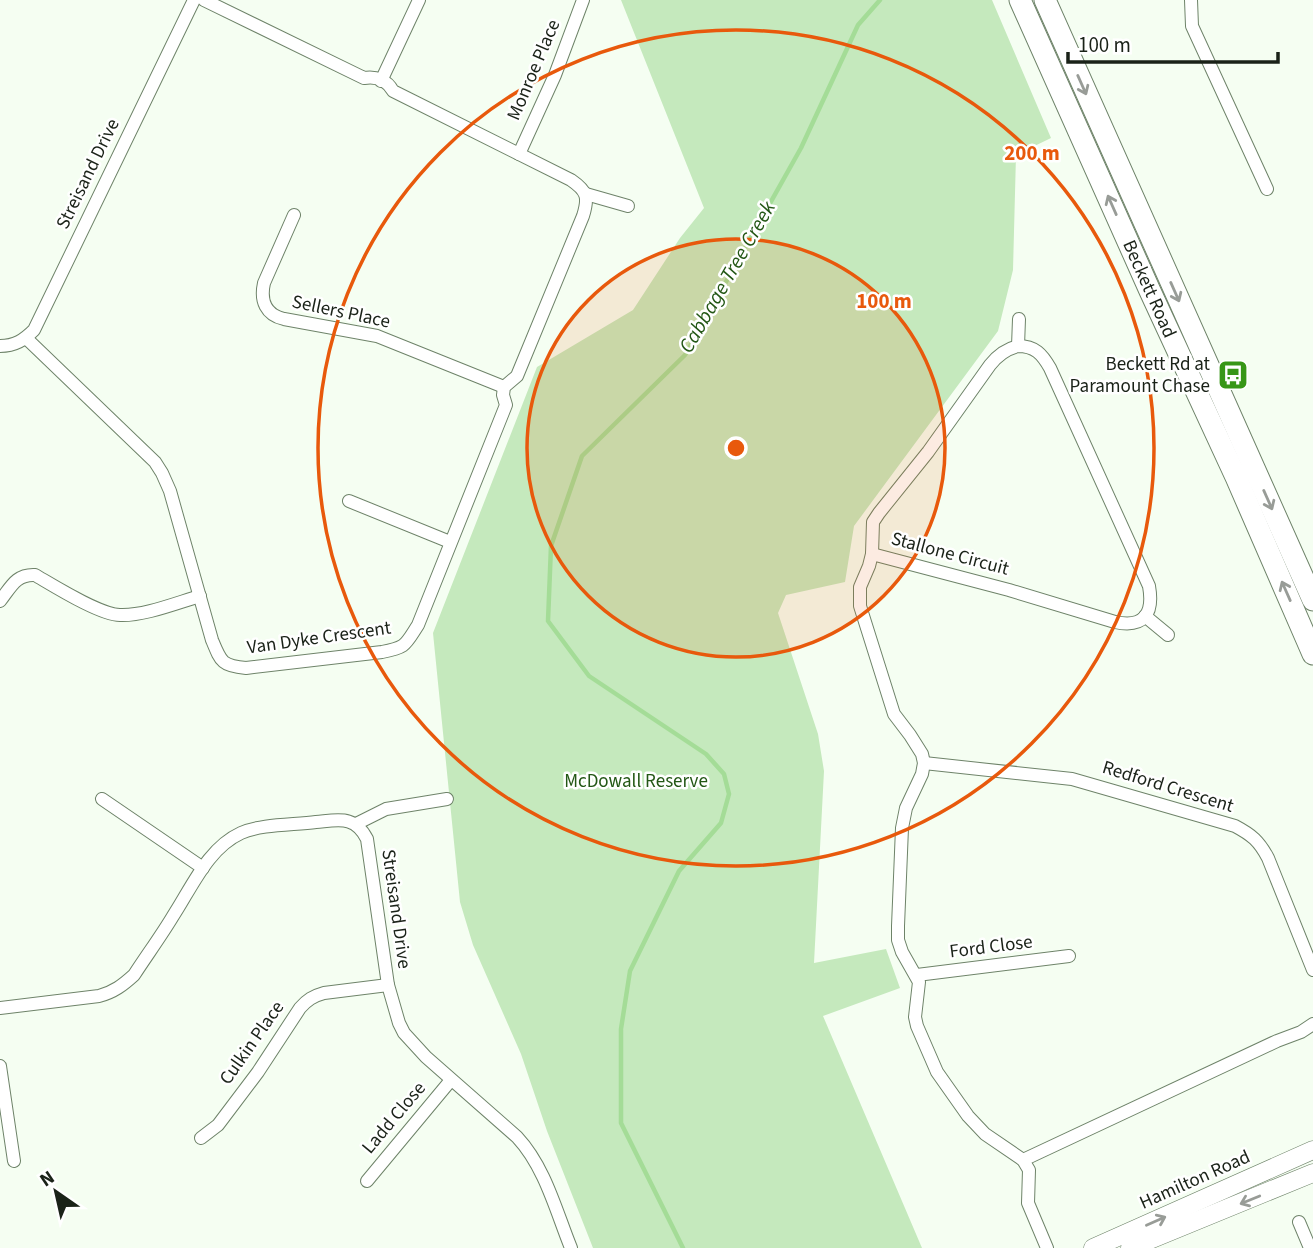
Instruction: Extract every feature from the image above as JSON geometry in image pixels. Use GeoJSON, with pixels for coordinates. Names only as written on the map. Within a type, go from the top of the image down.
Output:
{"type":"FeatureCollection","features":[{"type":"Feature","properties":{"kind":"main road","name":"Beckett Road"},"geometry":{"type":"LineString","coordinates":[[1020,0],[1313,654]]}},
{"type":"Feature","properties":{"kind":"main road","name":"Beckett Road"},"geometry":{"type":"LineString","coordinates":[[1045,0],[1313,600]]}},
{"type":"Feature","properties":{"kind":"main road","name":"Hamilton Road"},"geometry":{"type":"LineString","coordinates":[[1093,1248],[1313,1150]]}},
{"type":"Feature","properties":{"kind":"main road","name":"Hamilton Road"},"geometry":{"type":"LineString","coordinates":[[1130,1248],[1313,1173]]}},
{"type":"Feature","properties":{"kind":"street","name":"Streisand Drive"},"geometry":{"type":"LineString","coordinates":[[26,338],[34,330],[50,298],[194,0]]}},
{"type":"Feature","properties":{"kind":"street"},"geometry":{"type":"LineString","coordinates":[[204,0],[364,78],[373,76],[389,83],[393,91],[571,180],[586,194],[628,206]]}},
{"type":"Feature","properties":{"kind":"street"},"geometry":{"type":"LineString","coordinates":[[382,81],[419,0]]}},
{"type":"Feature","properties":{"kind":"street","name":"Monroe Place"},"geometry":{"type":"LineString","coordinates":[[519,154],[555,75],[583,0]]}},
{"type":"Feature","properties":{"kind":"street"},"geometry":{"type":"LineString","coordinates":[[1191,0],[1192,26],[1266,189]]}},
{"type":"Feature","properties":{"kind":"street","name":"Van Dyke Crescent"},"geometry":{"type":"LineString","coordinates":[[26,338],[155,461],[162,472],[170,491],[212,640],[218,655],[229,667],[246,668],[400,648],[418,625],[506,405],[504,387],[517,376],[583,216],[586,194]]}},
{"type":"Feature","properties":{"kind":"street","name":"Sellers Place"},"geometry":{"type":"LineString","coordinates":[[294,215],[264,283],[263,301],[270,313],[284,319],[377,337],[504,387]]}},
{"type":"Feature","properties":{"kind":"street"},"geometry":{"type":"LineString","coordinates":[[1019,319],[1018,346],[1028,346],[1037,351],[1050,368],[1149,586],[1151,601],[1146,615],[1168,635]]}},
{"type":"Feature","properties":{"kind":"street"},"geometry":{"type":"LineString","coordinates":[[0,346],[16,344],[26,338]]}},
{"type":"Feature","properties":{"kind":"street","name":"Stallone Circuit"},"geometry":{"type":"LineString","coordinates":[[1018,346],[996,357],[928,452],[879,513],[873,522],[872,554],[1000,587],[1115,622],[1135,623],[1146,615]]}},
{"type":"Feature","properties":{"kind":"street"},"geometry":{"type":"LineString","coordinates":[[349,501],[450,542]]}},
{"type":"Feature","properties":{"kind":"street"},"geometry":{"type":"LineString","coordinates":[[872,554],[860,587],[860,606],[894,715],[922,754],[924,763],[922,774],[906,808],[902,828],[898,926],[901,952],[919,982],[915,1017],[917,1026],[937,1072],[968,1116],[985,1134],[1023,1160],[1029,1170],[1028,1203],[1047,1248]]}},
{"type":"Feature","properties":{"kind":"street"},"geometry":{"type":"LineString","coordinates":[[0,601],[16,580],[25,575],[35,575],[105,613],[120,615],[141,613],[200,596]]}},
{"type":"Feature","properties":{"kind":"street","name":"Redford Crescent"},"geometry":{"type":"LineString","coordinates":[[924,763],[1072,779],[1235,826],[1250,834],[1261,845],[1313,970]]}},
{"type":"Feature","properties":{"kind":"street"},"geometry":{"type":"LineString","coordinates":[[102,799],[203,868]]}},
{"type":"Feature","properties":{"kind":"street"},"geometry":{"type":"LineString","coordinates":[[0,1008],[99,996],[123,985],[134,975],[203,868],[231,839],[243,832],[336,820],[356,824],[386,809],[447,799]]}},
{"type":"Feature","properties":{"kind":"street","name":"Streisand Drive"},"geometry":{"type":"LineString","coordinates":[[356,824],[367,839],[388,985],[404,1033],[450,1080],[528,1149],[571,1248]]}},
{"type":"Feature","properties":{"kind":"street","name":"Ford Close"},"geometry":{"type":"LineString","coordinates":[[917,975],[1069,957]]}},
{"type":"Feature","properties":{"kind":"street","name":"Culkin Place"},"geometry":{"type":"LineString","coordinates":[[201,1138],[218,1125],[307,1000],[324,993],[388,985]]}},
{"type":"Feature","properties":{"kind":"street"},"geometry":{"type":"LineString","coordinates":[[1023,1160],[1301,1032],[1313,1024]]}},
{"type":"Feature","properties":{"kind":"street"},"geometry":{"type":"LineString","coordinates":[[0,1066],[14,1161]]}},
{"type":"Feature","properties":{"kind":"street","name":"Ladd Close"},"geometry":{"type":"LineString","coordinates":[[367,1181],[450,1080]]}},
{"type":"Feature","properties":{"kind":"street"},"geometry":{"type":"LineString","coordinates":[[1299,1222],[1310,1248]]}},
{"type":"Feature","properties":{"kind":"green space","name":"McDowall Reserve"},"geometry":{"type":"Polygon","coordinates":[[[621,0],[992,0],[1051,138],[1016,155],[1013,270],[998,331],[854,526],[845,582],[786,595],[778,613],[818,734],[824,771],[814,963],[886,949],[900,988],[823,1016],[922,1248],[593,1248],[547,1131],[521,1054],[473,945],[460,902],[433,633],[537,367],[633,310],[680,238],[704,208],[621,0]]]}},
{"type":"Feature","properties":{"kind":"waterway","name":"Cabbage Tree Creek"},"geometry":{"type":"LineString","coordinates":[[683,1248],[621,1123],[621,1029],[630,971],[679,871],[721,823],[729,794],[724,774],[706,754],[589,676],[548,621],[551,546],[582,456],[685,355],[801,148],[858,25],[880,0]]}},
{"type":"Feature","properties":{"kind":"place","name":"Beckett Rd at Paramount Chase"},"geometry":{"type":"Point","coordinates":[1233,375]}}]}
